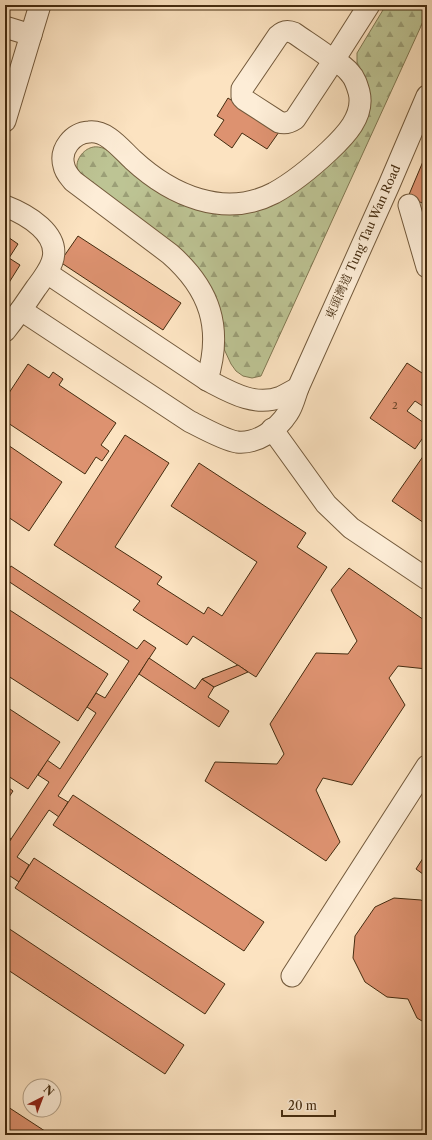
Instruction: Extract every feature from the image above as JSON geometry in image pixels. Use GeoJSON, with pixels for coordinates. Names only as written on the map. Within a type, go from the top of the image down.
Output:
{"type":"FeatureCollection","features":[{"type":"Feature","properties":{"kind":"lane"},"geometry":{"type":"LineString","coordinates":[[5,121],[40,5]]}},
{"type":"Feature","properties":{"kind":"lane"},"geometry":{"type":"LineString","coordinates":[[207,380],[212,365],[214,334],[210,311],[200,289],[192,276],[170,254],[73,181],[67,174],[63,164],[63,154],[66,146],[73,138],[81,133],[90,131],[100,133],[109,137],[156,179],[171,188],[203,201],[239,203],[273,193],[289,184],[305,172],[336,145],[356,119],[360,95],[350,72],[334,60],[290,31],[285,31],[278,36],[242,89],[242,96],[245,100],[279,122],[287,124],[295,119],[334,60],[369,5]]}},
{"type":"Feature","properties":{"kind":"lane"},"geometry":{"type":"LineString","coordinates":[[5,27],[31,35]]}},
{"type":"Feature","properties":{"kind":"lane","name":"東頭灣道 Tung Tau Wan Road"},"geometry":{"type":"LineString","coordinates":[[21,310],[189,421],[218,436],[236,442],[252,441],[265,435],[280,423],[288,413],[294,401],[298,388],[389,185],[427,96]]}},
{"type":"Feature","properties":{"kind":"lane"},"geometry":{"type":"LineString","coordinates":[[389,185],[420,215],[427,219]]}},
{"type":"Feature","properties":{"kind":"lane"},"geometry":{"type":"LineString","coordinates":[[409,205],[427,267]]}},
{"type":"Feature","properties":{"kind":"lane"},"geometry":{"type":"LineString","coordinates":[[5,206],[26,216],[46,232],[52,242],[54,250],[53,261],[47,273],[5,331]]}},
{"type":"Feature","properties":{"kind":"lane"},"geometry":{"type":"LineString","coordinates":[[47,273],[207,380],[231,393],[244,398],[260,401],[281,396],[298,388]]}},
{"type":"Feature","properties":{"kind":"lane"},"geometry":{"type":"LineString","coordinates":[[272,429],[326,504],[336,514],[351,528],[427,578]]}},
{"type":"Feature","properties":{"kind":"lane"},"geometry":{"type":"LineString","coordinates":[[292,976],[427,766]]}},
{"type":"Feature","properties":{"kind":"green space"},"geometry":{"type":"Polygon","coordinates":[[[386,5],[427,5],[427,13],[261,376],[252,378],[243,376],[236,371],[231,364],[224,349],[219,317],[84,182],[77,168],[78,161],[87,149],[92,147],[103,148],[221,211],[341,150],[357,68],[357,53],[386,5]]]}},
{"type":"Feature","properties":{"kind":"building"},"geometry":{"type":"Polygon","coordinates":[[[228,98],[279,132],[267,149],[242,133],[232,148],[214,135],[224,120],[217,116],[228,98]]]}},
{"type":"Feature","properties":{"kind":"building"},"geometry":{"type":"Polygon","coordinates":[[[427,152],[427,205],[408,197],[427,152]]]}},
{"type":"Feature","properties":{"kind":"building"},"geometry":{"type":"Polygon","coordinates":[[[5,235],[18,244],[9,258],[20,265],[5,289],[5,235]]]}},
{"type":"Feature","properties":{"kind":"building"},"geometry":{"type":"Polygon","coordinates":[[[78,236],[181,303],[163,330],[60,262],[78,236]]]}},
{"type":"Feature","properties":{"kind":"building"},"geometry":{"type":"Polygon","coordinates":[[[407,363],[425,375],[423,378],[427,380],[427,409],[415,401],[407,411],[427,425],[427,432],[415,449],[370,418],[407,363]]]}},
{"type":"Feature","properties":{"kind":"building"},"geometry":{"type":"Polygon","coordinates":[[[28,364],[49,378],[53,372],[63,379],[59,385],[116,423],[101,445],[109,451],[102,461],[96,457],[85,474],[5,421],[5,399],[28,364]]]}},
{"type":"Feature","properties":{"kind":"building"},"geometry":{"type":"Polygon","coordinates":[[[125,435],[169,463],[115,547],[162,577],[157,584],[204,614],[208,607],[222,616],[257,562],[171,506],[199,463],[306,533],[297,547],[327,567],[256,677],[193,636],[187,645],[133,610],[140,601],[54,545],[125,435]]]}},
{"type":"Feature","properties":{"kind":"building"},"geometry":{"type":"Polygon","coordinates":[[[5,443],[62,482],[29,531],[5,515],[5,443]]]}},
{"type":"Feature","properties":{"kind":"building"},"geometry":{"type":"Polygon","coordinates":[[[424,455],[427,457],[427,525],[392,501],[424,455]]]}},
{"type":"Feature","properties":{"kind":"building"},"geometry":{"type":"Polygon","coordinates":[[[11,566],[137,649],[144,640],[156,648],[58,796],[68,802],[59,817],[49,810],[17,857],[29,865],[19,882],[7,874],[5,876],[5,848],[49,782],[38,775],[47,760],[60,769],[96,713],[87,707],[96,693],[105,698],[129,661],[5,579],[5,574],[11,566]]]}},
{"type":"Feature","properties":{"kind":"building"},"geometry":{"type":"Polygon","coordinates":[[[349,568],[427,622],[427,669],[398,666],[389,678],[405,705],[352,785],[323,778],[316,790],[340,842],[326,861],[205,781],[215,762],[277,764],[284,754],[270,724],[316,653],[348,654],[357,641],[331,590],[349,568]]]}},
{"type":"Feature","properties":{"kind":"building"},"geometry":{"type":"Polygon","coordinates":[[[5,607],[108,674],[78,721],[5,674],[5,607]]]}},
{"type":"Feature","properties":{"kind":"building"},"geometry":{"type":"Polygon","coordinates":[[[149,658],[195,689],[202,679],[214,687],[208,697],[229,711],[219,727],[139,674],[149,658]]]}},
{"type":"Feature","properties":{"kind":"building"},"geometry":{"type":"Polygon","coordinates":[[[238,665],[248,672],[214,687],[202,679],[238,665]]]}},
{"type":"Feature","properties":{"kind":"building"},"geometry":{"type":"Polygon","coordinates":[[[5,706],[60,742],[28,789],[5,774],[5,706]]]}},
{"type":"Feature","properties":{"kind":"building"},"geometry":{"type":"Polygon","coordinates":[[[5,785],[13,791],[5,803],[5,785]]]}},
{"type":"Feature","properties":{"kind":"building"},"geometry":{"type":"Polygon","coordinates":[[[73,795],[264,922],[244,951],[53,825],[73,795]]]}},
{"type":"Feature","properties":{"kind":"building"},"geometry":{"type":"Polygon","coordinates":[[[5,835],[11,839],[5,848],[5,835]]]}},
{"type":"Feature","properties":{"kind":"building"},"geometry":{"type":"Polygon","coordinates":[[[427,852],[427,877],[416,869],[427,852]]]}},
{"type":"Feature","properties":{"kind":"building"},"geometry":{"type":"Polygon","coordinates":[[[34,858],[225,984],[205,1014],[15,888],[34,858]]]}},
{"type":"Feature","properties":{"kind":"building"},"geometry":{"type":"Polygon","coordinates":[[[394,898],[421,900],[427,904],[427,1024],[417,1018],[408,999],[387,997],[365,982],[353,958],[355,936],[375,907],[394,898]]]}},
{"type":"Feature","properties":{"kind":"building"},"geometry":{"type":"Polygon","coordinates":[[[5,926],[184,1045],[165,1074],[5,968],[5,926]]]}},
{"type":"Feature","properties":{"kind":"building"},"geometry":{"type":"Polygon","coordinates":[[[5,1105],[22,1116],[22,1118],[25,1118],[51,1135],[5,1135],[5,1105]]]}}]}
